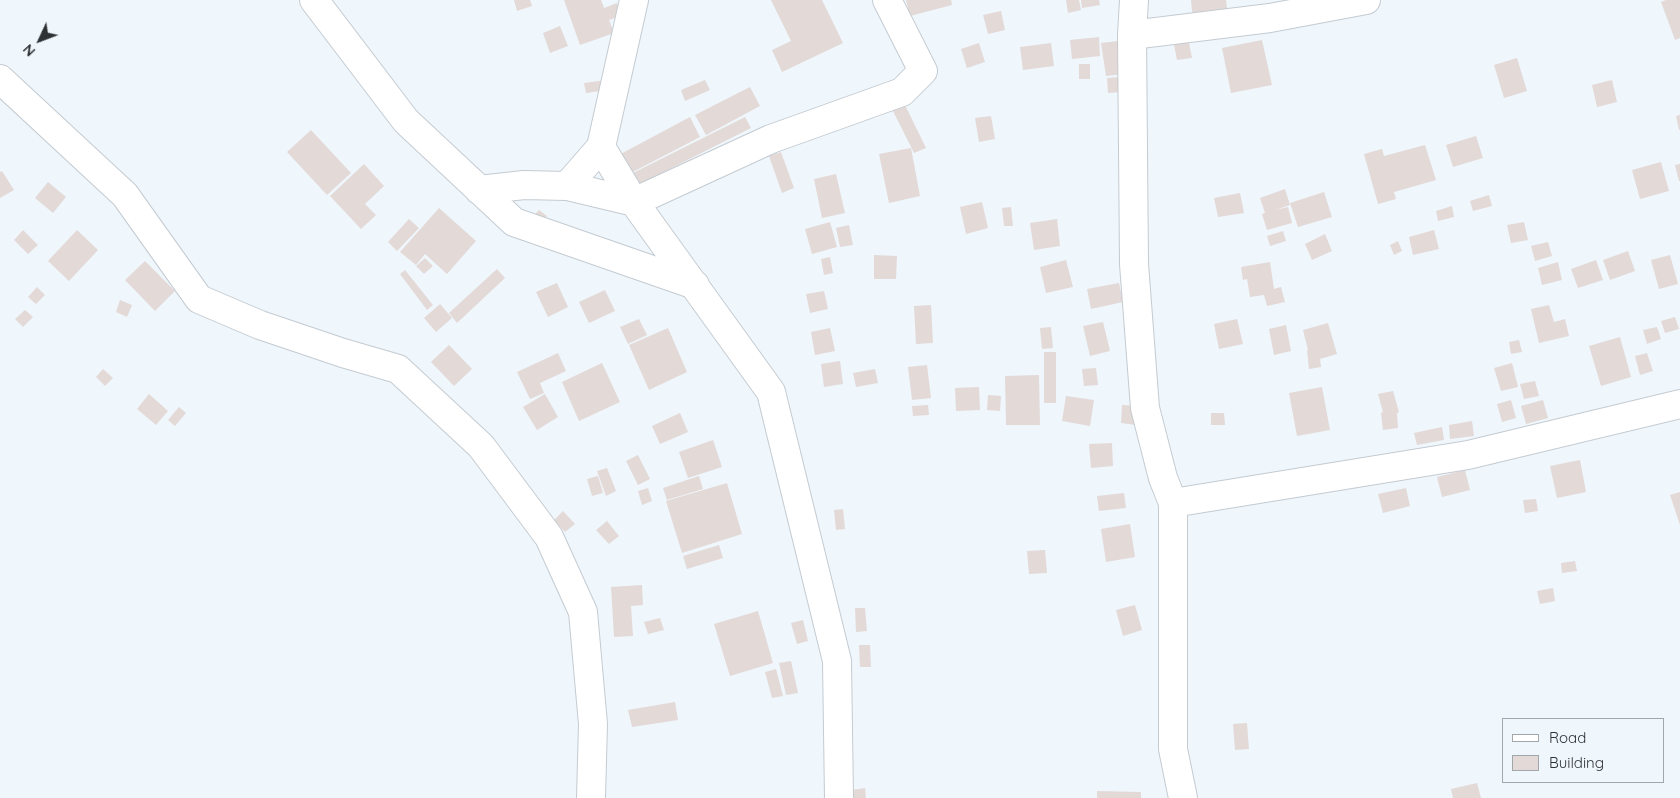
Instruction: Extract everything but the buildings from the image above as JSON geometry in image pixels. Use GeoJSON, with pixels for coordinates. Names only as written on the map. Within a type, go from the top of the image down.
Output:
{"type":"FeatureCollection","features":[{"type":"Feature","properties":{"kind":"street"},"geometry":{"type":"LineString","coordinates":[[314,0],[406,121],[514,222],[696,286]]}},
{"type":"Feature","properties":{"kind":"street"},"geometry":{"type":"LineString","coordinates":[[567,186],[601,147],[634,0]]}},
{"type":"Feature","properties":{"kind":"street"},"geometry":{"type":"LineString","coordinates":[[479,190],[524,185],[567,186],[634,202],[771,139],[902,92],[923,71],[887,0]]}},
{"type":"Feature","properties":{"kind":"street"},"geometry":{"type":"LineString","coordinates":[[1134,0],[1132,35],[1134,264],[1145,408],[1163,478],[1173,503],[1173,749],[1183,798]]}},
{"type":"Feature","properties":{"kind":"street"},"geometry":{"type":"LineString","coordinates":[[1132,35],[1270,18],[1366,0]]}},
{"type":"Feature","properties":{"kind":"street"},"geometry":{"type":"LineString","coordinates":[[0,79],[125,195],[199,298],[260,325],[398,369],[481,446],[549,537],[583,612],[592,724],[591,798]]}},
{"type":"Feature","properties":{"kind":"street"},"geometry":{"type":"LineString","coordinates":[[601,147],[634,202],[771,392],[837,661],[839,798]]}},
{"type":"Feature","properties":{"kind":"street"},"geometry":{"type":"LineString","coordinates":[[1173,503],[1468,455],[1680,404]]}}]}
